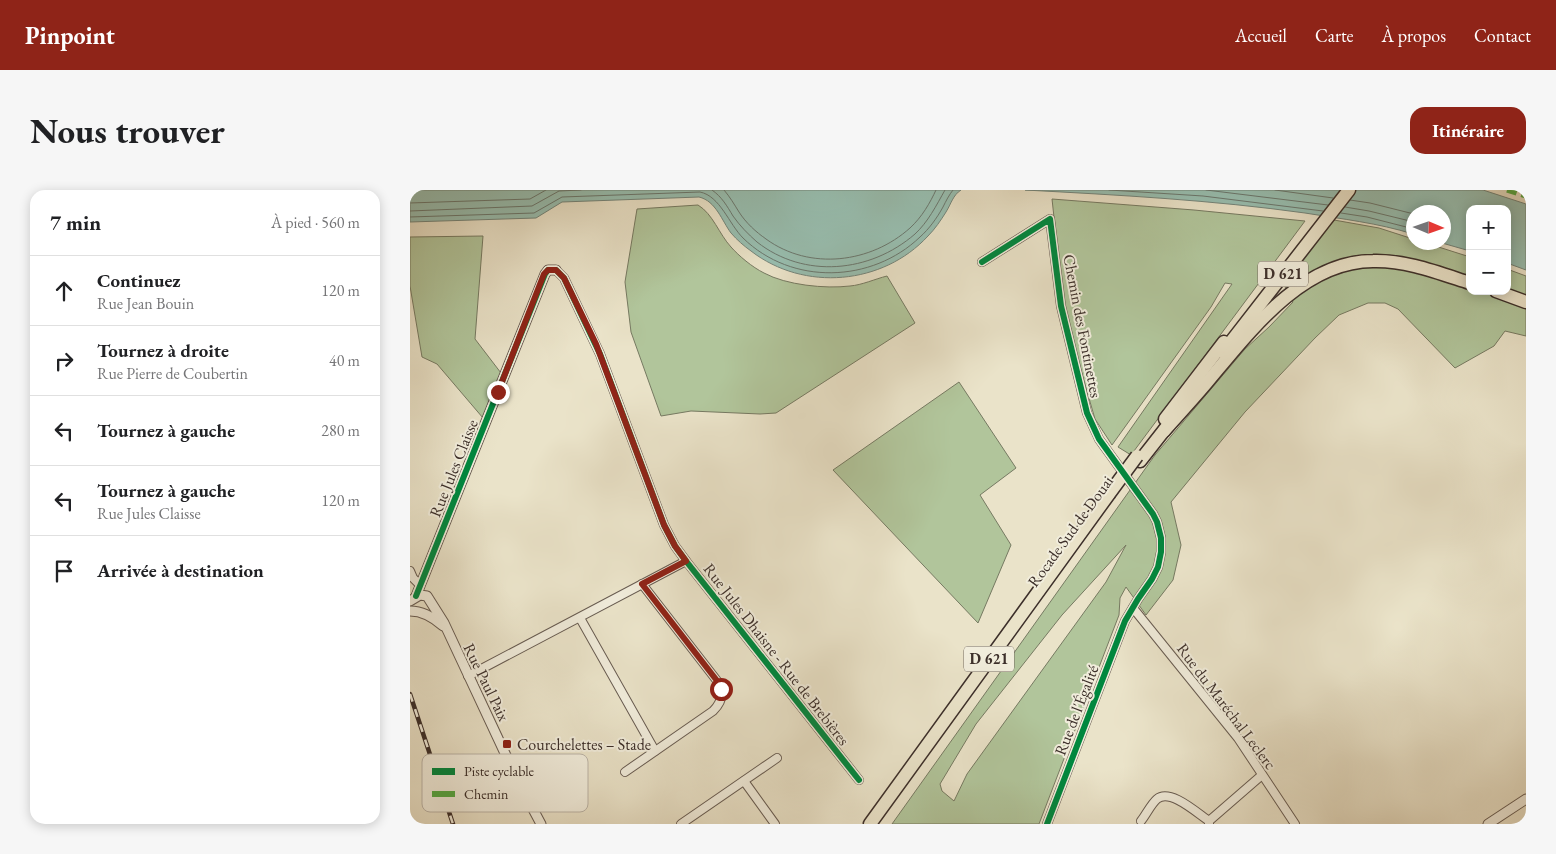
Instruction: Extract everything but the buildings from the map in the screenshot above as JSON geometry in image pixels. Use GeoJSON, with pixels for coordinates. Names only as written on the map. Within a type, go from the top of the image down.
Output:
{"type":"FeatureCollection","features":[{"type":"Feature","properties":{"kind":"highway","name":"Rocade Sud de Douai"},"geometry":{"type":"LineString","coordinates":[[1139,459],[1164,431],[1314,227],[1338,190]]}},
{"type":"Feature","properties":{"kind":"highway","name":"Rocade Sud de Douai"},"geometry":{"type":"LineString","coordinates":[[870,824],[1287,259],[1349,190]]}},
{"type":"Feature","properties":{"kind":"highway"},"geometry":{"type":"LineString","coordinates":[[1164,431],[1266,316],[1292,293],[1321,273],[1362,261],[1380,261],[1411,266],[1466,282]]}},
{"type":"Feature","properties":{"kind":"highway"},"geometry":{"type":"LineString","coordinates":[[1507,295],[1526,302]]}},
{"type":"Feature","properties":{"kind":"highway","name":"Rocade Sud de Douai"},"geometry":{"type":"LineString","coordinates":[[877,824],[1111,496]]}},
{"type":"Feature","properties":{"kind":"street","name":"Chemin des Fontinettes"},"geometry":{"type":"LineString","coordinates":[[982,262],[1050,219],[1061,306],[1087,413],[1099,439],[1148,507],[1160,530],[1161,552],[1158,567],[1133,608]]}},
{"type":"Feature","properties":{"kind":"street","name":"Rue Jules Claisse"},"geometry":{"type":"LineString","coordinates":[[414,598],[426,573],[544,274],[548,270],[556,270]]}},
{"type":"Feature","properties":{"kind":"street","name":"Rue Jules Dhaisne - Rue de Brebières"},"geometry":{"type":"LineString","coordinates":[[556,270],[564,278],[596,344],[664,525],[675,546],[859,780]]}},
{"type":"Feature","properties":{"kind":"street"},"geometry":{"type":"LineString","coordinates":[[468,676],[686,561]]}},
{"type":"Feature","properties":{"kind":"street"},"geometry":{"type":"LineString","coordinates":[[410,571],[413,578],[420,585]]}},
{"type":"Feature","properties":{"kind":"street","name":"Rue Jules Claisse"},"geometry":{"type":"LineString","coordinates":[[426,573],[425,583],[430,600]]}},
{"type":"Feature","properties":{"kind":"street"},"geometry":{"type":"LineString","coordinates":[[625,772],[714,711],[719,705],[722,693],[718,682],[642,584]]}},
{"type":"Feature","properties":{"kind":"street"},"geometry":{"type":"LineString","coordinates":[[423,594],[430,600],[429,609],[416,611],[413,605],[414,598],[423,594]]}},
{"type":"Feature","properties":{"kind":"street","name":"Rue Paul Paix"},"geometry":{"type":"LineString","coordinates":[[430,600],[444,623],[447,633],[505,754]]}},
{"type":"Feature","properties":{"kind":"street","name":"Rue du Maréchal Leclerc"},"geometry":{"type":"LineString","coordinates":[[1133,608],[1231,729],[1295,824]]}},
{"type":"Feature","properties":{"kind":"street","name":"Rue de l'Égalité"},"geometry":{"type":"LineString","coordinates":[[1047,824],[1125,621],[1133,608]]}},
{"type":"Feature","properties":{"kind":"street","name":"Rue Paul Paix"},"geometry":{"type":"LineString","coordinates":[[416,611],[437,621],[447,633]]}},
{"type":"Feature","properties":{"kind":"street"},"geometry":{"type":"LineString","coordinates":[[580,618],[655,751]]}},
{"type":"Feature","properties":{"kind":"street"},"geometry":{"type":"LineString","coordinates":[[681,824],[776,758]]}},
{"type":"Feature","properties":{"kind":"street"},"geometry":{"type":"LineString","coordinates":[[1141,822],[1155,801],[1165,796],[1173,797],[1209,822],[1262,775]]}},
{"type":"Feature","properties":{"kind":"street"},"geometry":{"type":"LineString","coordinates":[[744,780],[775,824]]}},
{"type":"Feature","properties":{"kind":"street"},"geometry":{"type":"LineString","coordinates":[[1488,824],[1526,799]]}},
{"type":"Feature","properties":{"kind":"street","name":"Rue Paul Paix"},"geometry":{"type":"LineString","coordinates":[[535,812],[541,824]]}},
{"type":"Feature","properties":{"kind":"green space"},"geometry":{"type":"Polygon","coordinates":[[[1052,199],[1305,221],[1131,455],[1118,447],[1232,284],[1225,283],[1211,307],[1112,445],[1095,419],[1069,329],[1058,282],[1061,281],[1052,199]]]}},
{"type":"Feature","properties":{"kind":"green space"},"geometry":{"type":"Polygon","coordinates":[[[698,205],[712,219],[734,250],[750,265],[764,273],[783,281],[829,287],[855,285],[887,276],[915,323],[776,413],[691,411],[661,416],[631,332],[625,282],[637,209],[698,205]]]}},
{"type":"Feature","properties":{"kind":"green space"},"geometry":{"type":"Polygon","coordinates":[[[1334,220],[1379,228],[1406,237],[1406,250],[1448,250],[1466,256],[1466,295],[1511,295],[1511,270],[1526,276],[1526,336],[1505,331],[1494,346],[1455,368],[1398,309],[1385,303],[1368,303],[1339,315],[1245,412],[1171,502],[1181,545],[1173,580],[1146,615],[1126,587],[1120,598],[1119,615],[1039,824],[892,824],[1155,455],[1245,349],[1293,302],[1284,285],[1301,260],[1334,220]],[[1126,545],[1062,615],[976,724],[940,784],[942,791],[954,801],[967,774],[1106,582],[1126,545]]]}},
{"type":"Feature","properties":{"kind":"green space"},"geometry":{"type":"Polygon","coordinates":[[[483,236],[475,339],[501,373],[483,418],[437,364],[422,357],[410,286],[410,237],[483,236]]]}},
{"type":"Feature","properties":{"kind":"green space"},"geometry":{"type":"Polygon","coordinates":[[[959,382],[1016,468],[980,495],[1011,545],[978,623],[833,470],[959,382]]]}},
{"type":"Feature","properties":{"kind":"water"},"geometry":{"type":"Polygon","coordinates":[[[410,190],[961,190],[954,197],[940,221],[928,236],[910,252],[889,265],[866,273],[842,277],[818,277],[795,273],[772,264],[751,251],[731,233],[714,207],[705,199],[699,197],[562,202],[536,218],[410,222],[410,190]]]}},
{"type":"Feature","properties":{"kind":"water"},"geometry":{"type":"Polygon","coordinates":[[[1025,190],[1483,190],[1526,204],[1526,270],[1511,264],[1511,205],[1466,205],[1466,250],[1451,246],[1451,205],[1406,205],[1406,232],[1360,222],[1270,208],[1165,198],[1025,190]]]}},
{"type":"Feature","properties":{"kind":"railway"},"geometry":{"type":"LineString","coordinates":[[410,694],[430,754]]}},
{"type":"Feature","properties":{"kind":"railway"},"geometry":{"type":"LineString","coordinates":[[449,812],[453,824]]}},
{"type":"Feature","properties":{"kind":"marked path"},"geometry":{"type":"LineString","coordinates":[[1507,190],[1526,196]]}},
{"type":"Feature","properties":{"kind":"cycle path"},"geometry":{"type":"LineString","coordinates":[[982,262],[1050,219],[1061,306],[1087,413],[1099,439],[1153,514],[1161,538],[1158,567],[1125,621],[1047,824]]}},
{"type":"Feature","properties":{"kind":"cycle path"},"geometry":{"type":"LineString","coordinates":[[416,596],[545,274],[548,270],[556,270],[564,278],[600,354],[664,525],[675,546],[859,780]]}},
{"type":"Feature","properties":{"kind":"place","name":"Courchelettes – Stade"},"geometry":{"type":"Point","coordinates":[507,744]}},
{"type":"Feature","properties":{"kind":"route"},"geometry":{"type":"LineString","coordinates":[[498,392],[544,274],[548,270],[556,270],[562,274],[596,344],[664,525],[675,546],[686,561],[642,584],[718,682],[721,689]]}}]}
